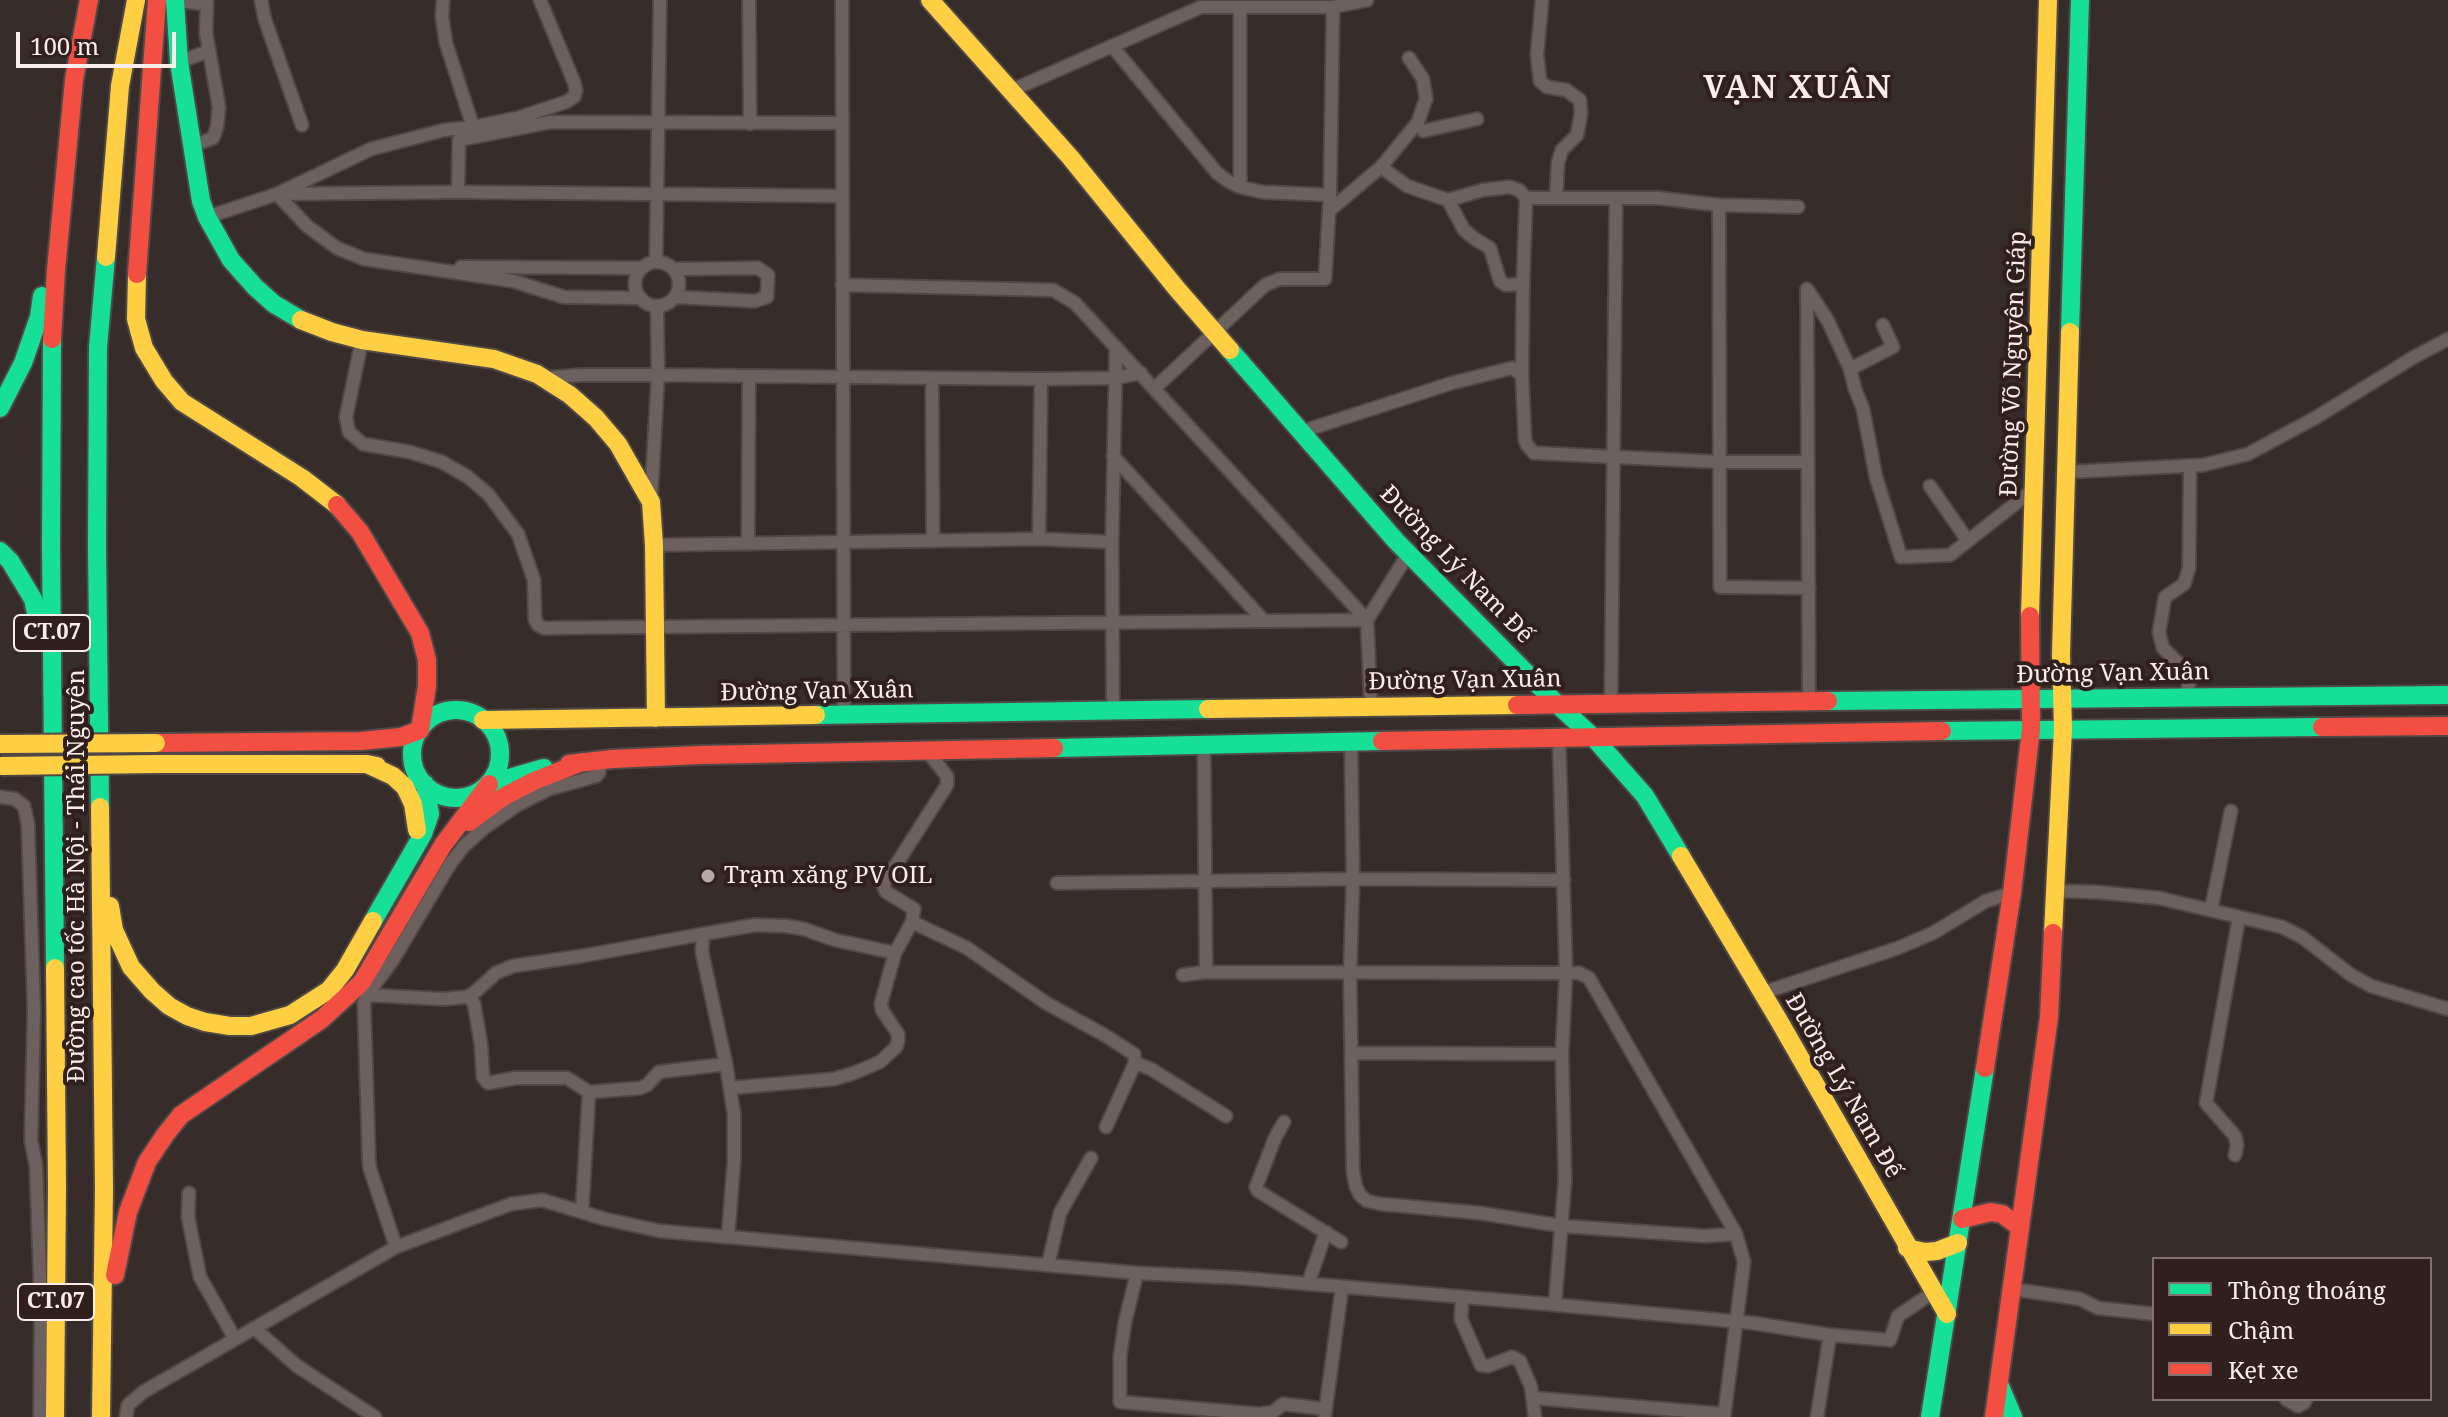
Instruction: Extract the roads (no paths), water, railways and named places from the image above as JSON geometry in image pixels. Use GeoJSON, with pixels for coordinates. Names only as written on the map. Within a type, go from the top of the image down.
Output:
{"type":"FeatureCollection","features":[{"type":"Feature","properties":{"kind":"main road","name":"Đường cao tốc Hà Nội - Thái Nguyên"},"geometry":{"type":"LineString","coordinates":[[55,1417],[57,1162],[52,345],[74,80],[89,0]]}},
{"type":"Feature","properties":{"kind":"main road","name":"Đường cao tốc Hà Nội - Thái Nguyên"},"geometry":{"type":"LineString","coordinates":[[103,1417],[98,347],[120,86],[136,0]]}},
{"type":"Feature","properties":{"kind":"main road"},"geometry":{"type":"LineString","coordinates":[[97,547],[110,733],[110,907],[114,930],[131,967],[169,1006],[187,1016],[230,1026],[251,1026],[273,1021],[309,1005],[329,990],[345,970],[417,844],[430,814],[425,784],[416,772],[412,758],[427,686],[427,660],[420,633],[360,532],[336,504],[302,478],[182,402],[164,381],[144,348],[136,319],[135,294],[157,0]]}},
{"type":"Feature","properties":{"kind":"main road"},"geometry":{"type":"LineString","coordinates":[[175,0],[179,62],[201,201],[231,260],[255,287],[274,304],[332,332],[362,340],[494,359],[517,366],[544,378],[570,395],[618,444],[651,502],[656,718]]}},
{"type":"Feature","properties":{"kind":"main road","name":"Đường Lý Nam Đế"},"geometry":{"type":"LineString","coordinates":[[930,0],[1070,157],[1300,432],[1408,554],[1594,738],[1645,796],[1947,1314]]}},
{"type":"Feature","properties":{"kind":"main road","name":"Đường Võ Nguyên Giáp"},"geometry":{"type":"LineString","coordinates":[[1930,1417],[2012,893],[2031,729],[2029,651],[2048,0]]}},
{"type":"Feature","properties":{"kind":"main road"},"geometry":{"type":"LineString","coordinates":[[1994,1417],[2049,1017],[2063,729],[2061,654],[2080,0]]}},
{"type":"Feature","properties":{"kind":"main road"},"geometry":{"type":"LineString","coordinates":[[0,408],[23,363],[39,317],[54,193],[74,80]]}},
{"type":"Feature","properties":{"kind":"main road"},"geometry":{"type":"LineString","coordinates":[[2036,451],[2066,452]]}},
{"type":"Feature","properties":{"kind":"main road"},"geometry":{"type":"LineString","coordinates":[[0,551],[10,561],[33,599],[41,633],[46,1095],[57,1162]]}},
{"type":"Feature","properties":{"kind":"main road","name":"Đường Vạn Xuân"},"geometry":{"type":"LineString","coordinates":[[483,720],[1611,703],[2448,695]]}},
{"type":"Feature","properties":{"kind":"main road"},"geometry":{"type":"LineString","coordinates":[[0,744],[361,741],[401,737],[420,730],[430,719],[443,712],[458,710],[472,713],[483,720],[494,731],[499,744],[497,772],[443,845],[362,982],[322,1019],[228,1080],[181,1115],[147,1162],[128,1212],[121,1241],[114,1286],[112,1368],[103,1417]]}},
{"type":"Feature","properties":{"kind":"main road"},"geometry":{"type":"LineString","coordinates":[[0,766],[367,764],[400,771],[437,793],[464,797],[489,784],[549,766],[700,755],[2031,729],[2448,726]]}},
{"type":"Feature","properties":{"kind":"main road"},"geometry":{"type":"LineString","coordinates":[[443,845],[474,817],[503,797],[534,781],[591,761]]}},
{"type":"Feature","properties":{"kind":"main road"},"geometry":{"type":"LineString","coordinates":[[367,764],[393,776],[405,787],[416,817],[417,844]]}},
{"type":"Feature","properties":{"kind":"main road"},"geometry":{"type":"LineString","coordinates":[[1962,1219],[1991,1212],[2002,1214],[2020,1227]]}},
{"type":"Feature","properties":{"kind":"main road"},"geometry":{"type":"LineString","coordinates":[[1907,1248],[1937,1251],[1958,1243]]}},
{"type":"Feature","properties":{"kind":"main road"},"geometry":{"type":"LineString","coordinates":[[1999,1384],[2013,1417]]}},
{"type":"Feature","properties":{"kind":"street"},"geometry":{"type":"LineString","coordinates":[[175,0],[206,2],[209,51],[219,107],[213,138],[192,146]]}},
{"type":"Feature","properties":{"kind":"street"},"geometry":{"type":"LineString","coordinates":[[261,0],[265,20],[302,125]]}},
{"type":"Feature","properties":{"kind":"street"},"geometry":{"type":"LineString","coordinates":[[443,0],[446,43],[473,127]]}},
{"type":"Feature","properties":{"kind":"street"},"geometry":{"type":"LineString","coordinates":[[459,134],[473,127],[517,118],[574,97],[574,82],[540,0]]}},
{"type":"Feature","properties":{"kind":"street"},"geometry":{"type":"LineString","coordinates":[[656,262],[660,0]]}},
{"type":"Feature","properties":{"kind":"street"},"geometry":{"type":"LineString","coordinates":[[749,0],[750,124]]}},
{"type":"Feature","properties":{"kind":"street"},"geometry":{"type":"LineString","coordinates":[[842,0],[844,715]]}},
{"type":"Feature","properties":{"kind":"street"},"geometry":{"type":"LineString","coordinates":[[1010,91],[1201,7],[1287,4],[1333,7],[1367,0]]}},
{"type":"Feature","properties":{"kind":"street"},"geometry":{"type":"LineString","coordinates":[[1542,0],[1537,55],[1540,81],[1544,86],[1566,90],[1580,100],[1581,114],[1577,135],[1562,150],[1558,162],[1556,198]]}},
{"type":"Feature","properties":{"kind":"street"},"geometry":{"type":"LineString","coordinates":[[1240,7],[1240,187]]}},
{"type":"Feature","properties":{"kind":"street"},"geometry":{"type":"LineString","coordinates":[[1155,388],[1265,285],[1272,281],[1325,279],[1330,195],[1333,7]]}},
{"type":"Feature","properties":{"kind":"street"},"geometry":{"type":"LineString","coordinates":[[1112,46],[1217,173],[1240,187],[1262,192],[1330,195]]}},
{"type":"Feature","properties":{"kind":"street"},"geometry":{"type":"LineString","coordinates":[[179,62],[209,51]]}},
{"type":"Feature","properties":{"kind":"street"},"geometry":{"type":"LineString","coordinates":[[1409,58],[1423,79],[1426,99],[1417,132]]}},
{"type":"Feature","properties":{"kind":"street"},"geometry":{"type":"LineString","coordinates":[[1329,211],[1417,132],[1477,119]]}},
{"type":"Feature","properties":{"kind":"street"},"geometry":{"type":"LineString","coordinates":[[207,217],[277,194],[371,149],[436,131],[459,134],[551,122],[842,123]]}},
{"type":"Feature","properties":{"kind":"street"},"geometry":{"type":"LineString","coordinates":[[458,192],[459,134]]}},
{"type":"Feature","properties":{"kind":"street"},"geometry":{"type":"LineString","coordinates":[[1381,167],[1407,186],[1448,200],[1483,190],[1509,187],[1519,190],[1526,198],[1522,375],[1525,440],[1530,449],[1541,454],[1721,462],[1808,462]]}},
{"type":"Feature","properties":{"kind":"street"},"geometry":{"type":"LineString","coordinates":[[277,194],[458,192],[842,196]]}},
{"type":"Feature","properties":{"kind":"street"},"geometry":{"type":"LineString","coordinates":[[277,194],[307,226],[337,248],[364,259],[513,281],[564,297],[641,298],[657,306],[675,297],[679,280],[669,265],[656,262],[642,268],[424,267]]}},
{"type":"Feature","properties":{"kind":"street"},"geometry":{"type":"LineString","coordinates":[[1526,198],[1658,198],[1719,205],[1798,207]]}},
{"type":"Feature","properties":{"kind":"street"},"geometry":{"type":"LineString","coordinates":[[1611,703],[1616,198]]}},
{"type":"Feature","properties":{"kind":"street"},"geometry":{"type":"LineString","coordinates":[[1448,200],[1464,230],[1490,248],[1501,283],[1523,284]]}},
{"type":"Feature","properties":{"kind":"street"},"geometry":{"type":"LineString","coordinates":[[1719,205],[1720,587],[1809,588]]}},
{"type":"Feature","properties":{"kind":"street"},"geometry":{"type":"LineString","coordinates":[[641,298],[636,279],[642,268]]}},
{"type":"Feature","properties":{"kind":"street"},"geometry":{"type":"LineString","coordinates":[[674,269],[758,268],[768,275],[767,297],[755,301],[675,297]]}},
{"type":"Feature","properties":{"kind":"street"},"geometry":{"type":"LineString","coordinates":[[842,285],[1053,290],[1075,303],[1367,620]]}},
{"type":"Feature","properties":{"kind":"street"},"geometry":{"type":"LineString","coordinates":[[1809,701],[1807,289],[1828,321],[1850,369],[1863,409],[1876,477],[1901,557],[1950,555],[2034,489]]}},
{"type":"Feature","properties":{"kind":"street"},"geometry":{"type":"LineString","coordinates":[[651,502],[658,375],[657,306]]}},
{"type":"Feature","properties":{"kind":"street"},"geometry":{"type":"LineString","coordinates":[[1850,369],[1893,347],[1883,325]]}},
{"type":"Feature","properties":{"kind":"street"},"geometry":{"type":"LineString","coordinates":[[2066,472],[2190,466],[2248,454],[2448,339]]}},
{"type":"Feature","properties":{"kind":"street"},"geometry":{"type":"LineString","coordinates":[[362,340],[346,417],[349,432],[363,444],[410,452],[442,462],[468,477],[488,494],[518,534],[534,580],[535,619],[544,628],[1367,620]]}},
{"type":"Feature","properties":{"kind":"street"},"geometry":{"type":"LineString","coordinates":[[1113,711],[1111,622],[1116,347]]}},
{"type":"Feature","properties":{"kind":"street"},"geometry":{"type":"LineString","coordinates":[[1300,432],[1452,383],[1512,368],[1522,375]]}},
{"type":"Feature","properties":{"kind":"street"},"geometry":{"type":"LineString","coordinates":[[544,378],[658,375],[1041,379],[1115,378],[1141,373]]}},
{"type":"Feature","properties":{"kind":"street"},"geometry":{"type":"LineString","coordinates":[[748,544],[749,377]]}},
{"type":"Feature","properties":{"kind":"street"},"geometry":{"type":"LineString","coordinates":[[932,378],[933,541]]}},
{"type":"Feature","properties":{"kind":"street"},"geometry":{"type":"LineString","coordinates":[[1039,539],[1041,379]]}},
{"type":"Feature","properties":{"kind":"street"},"geometry":{"type":"LineString","coordinates":[[1113,456],[1264,621]]}},
{"type":"Feature","properties":{"kind":"street"},"geometry":{"type":"LineString","coordinates":[[2184,697],[2189,685],[2187,672],[2163,648],[2159,632],[2165,597],[2184,584],[2189,568],[2190,466]]}},
{"type":"Feature","properties":{"kind":"street"},"geometry":{"type":"LineString","coordinates":[[1930,486],[1968,541]]}},
{"type":"Feature","properties":{"kind":"street"},"geometry":{"type":"LineString","coordinates":[[654,545],[1039,539],[1112,542]]}},
{"type":"Feature","properties":{"kind":"street"},"geometry":{"type":"LineString","coordinates":[[1371,707],[1367,620],[1408,554]]}},
{"type":"Feature","properties":{"kind":"street"},"geometry":{"type":"LineString","coordinates":[[1555,1304],[1565,1180],[1562,1054],[1566,973],[1559,738]]}},
{"type":"Feature","properties":{"kind":"street"},"geometry":{"type":"LineString","coordinates":[[1351,742],[1353,1172],[1360,1195],[1367,1201],[1381,1204],[1480,1213],[1562,1226],[1705,1236],[1736,1234]]}},
{"type":"Feature","properties":{"kind":"street"},"geometry":{"type":"LineString","coordinates":[[1204,746],[1206,972]]}},
{"type":"Feature","properties":{"kind":"street"},"geometry":{"type":"LineString","coordinates":[[730,1088],[834,1079],[880,1062],[896,1047],[898,1034],[882,1010],[881,996],[895,953],[912,922],[914,909],[886,892],[883,885],[947,785],[947,776],[927,751]]}},
{"type":"Feature","properties":{"kind":"street"},"geometry":{"type":"LineString","coordinates":[[396,1247],[370,1169],[364,1002],[464,846],[519,804],[549,789],[596,776],[599,773],[591,761]]}},
{"type":"Feature","properties":{"kind":"street"},"geometry":{"type":"LineString","coordinates":[[0,797],[15,799],[24,806],[28,825],[34,1011],[31,1141],[36,1165],[41,1302],[40,1417]]}},
{"type":"Feature","properties":{"kind":"street"},"geometry":{"type":"LineString","coordinates":[[2211,910],[2231,811]]}},
{"type":"Feature","properties":{"kind":"street"},"geometry":{"type":"LineString","coordinates":[[1057,883],[1564,880]]}},
{"type":"Feature","properties":{"kind":"street"},"geometry":{"type":"LineString","coordinates":[[2055,891],[2159,898],[2294,932],[2351,975],[2371,986],[2448,1009]]}},
{"type":"Feature","properties":{"kind":"street"},"geometry":{"type":"LineString","coordinates":[[1762,993],[1898,948],[1933,933],[1986,901],[2012,893]]}},
{"type":"Feature","properties":{"kind":"street"},"geometry":{"type":"LineString","coordinates":[[2235,1155],[2235,1136],[2206,1103],[2239,917]]}},
{"type":"Feature","properties":{"kind":"street"},"geometry":{"type":"LineString","coordinates":[[912,922],[967,948],[1046,1003],[1130,1051],[1135,1063],[1106,1127]]}},
{"type":"Feature","properties":{"kind":"street"},"geometry":{"type":"LineString","coordinates":[[367,995],[443,999],[469,996],[496,973],[513,966],[755,925],[804,929],[835,940],[895,953]]}},
{"type":"Feature","properties":{"kind":"street"},"geometry":{"type":"LineString","coordinates":[[703,934],[702,952],[734,1114],[728,1237]]}},
{"type":"Feature","properties":{"kind":"street"},"geometry":{"type":"LineString","coordinates":[[1183,975],[1206,972],[1579,973],[1589,978],[1736,1234],[1744,1262],[1737,1321],[1724,1415],[1534,1398]]}},
{"type":"Feature","properties":{"kind":"street"},"geometry":{"type":"LineString","coordinates":[[469,996],[474,1004],[484,1080],[495,1083],[516,1078],[567,1078],[589,1092],[640,1088],[659,1072],[726,1064]]}},
{"type":"Feature","properties":{"kind":"street"},"geometry":{"type":"LineString","coordinates":[[1351,1053],[1562,1054]]}},
{"type":"Feature","properties":{"kind":"street"},"geometry":{"type":"LineString","coordinates":[[1135,1063],[1151,1069],[1226,1116]]}},
{"type":"Feature","properties":{"kind":"street"},"geometry":{"type":"LineString","coordinates":[[582,1212],[589,1092]]}},
{"type":"Feature","properties":{"kind":"street"},"geometry":{"type":"LineString","coordinates":[[1284,1122],[1256,1187],[1259,1193],[1341,1242]]}},
{"type":"Feature","properties":{"kind":"street"},"geometry":{"type":"LineString","coordinates":[[1048,1265],[1060,1213],[1091,1158]]}},
{"type":"Feature","properties":{"kind":"street"},"geometry":{"type":"LineString","coordinates":[[189,1193],[188,1217],[200,1277],[235,1339]]}},
{"type":"Feature","properties":{"kind":"street"},"geometry":{"type":"LineString","coordinates":[[126,1417],[128,1405],[143,1392],[396,1247],[503,1207],[532,1200],[660,1231],[1137,1273],[1555,1304],[1737,1321],[1830,1335],[1890,1340],[1898,1316],[1935,1291]]}},
{"type":"Feature","properties":{"kind":"street"},"geometry":{"type":"LineString","coordinates":[[1308,1284],[1326,1232]]}},
{"type":"Feature","properties":{"kind":"street"},"geometry":{"type":"LineString","coordinates":[[1137,1273],[1120,1356],[1120,1402],[1260,1414],[1273,1412],[1283,1404],[1325,1413],[1342,1287]]}},
{"type":"Feature","properties":{"kind":"street"},"geometry":{"type":"LineString","coordinates":[[2012,1289],[2080,1299],[2098,1308],[2152,1314]]}},
{"type":"Feature","properties":{"kind":"street"},"geometry":{"type":"LineString","coordinates":[[1462,1297],[1461,1319],[1481,1365],[1517,1358],[1527,1374],[1534,1398],[1535,1417]]}},
{"type":"Feature","properties":{"kind":"street"},"geometry":{"type":"LineString","coordinates":[[254,1328],[297,1366],[375,1417]]}},
{"type":"Feature","properties":{"kind":"street"},"geometry":{"type":"LineString","coordinates":[[1817,1417],[1830,1335]]}},
{"type":"Feature","properties":{"kind":"place","name":"Trạm xăng PV OIL"},"geometry":{"type":"Point","coordinates":[708,876]}},
{"type":"Feature","properties":{"kind":"district","name":"VẠN XUÂN"},"geometry":{"type":"Point","coordinates":[1798,89]}}]}
